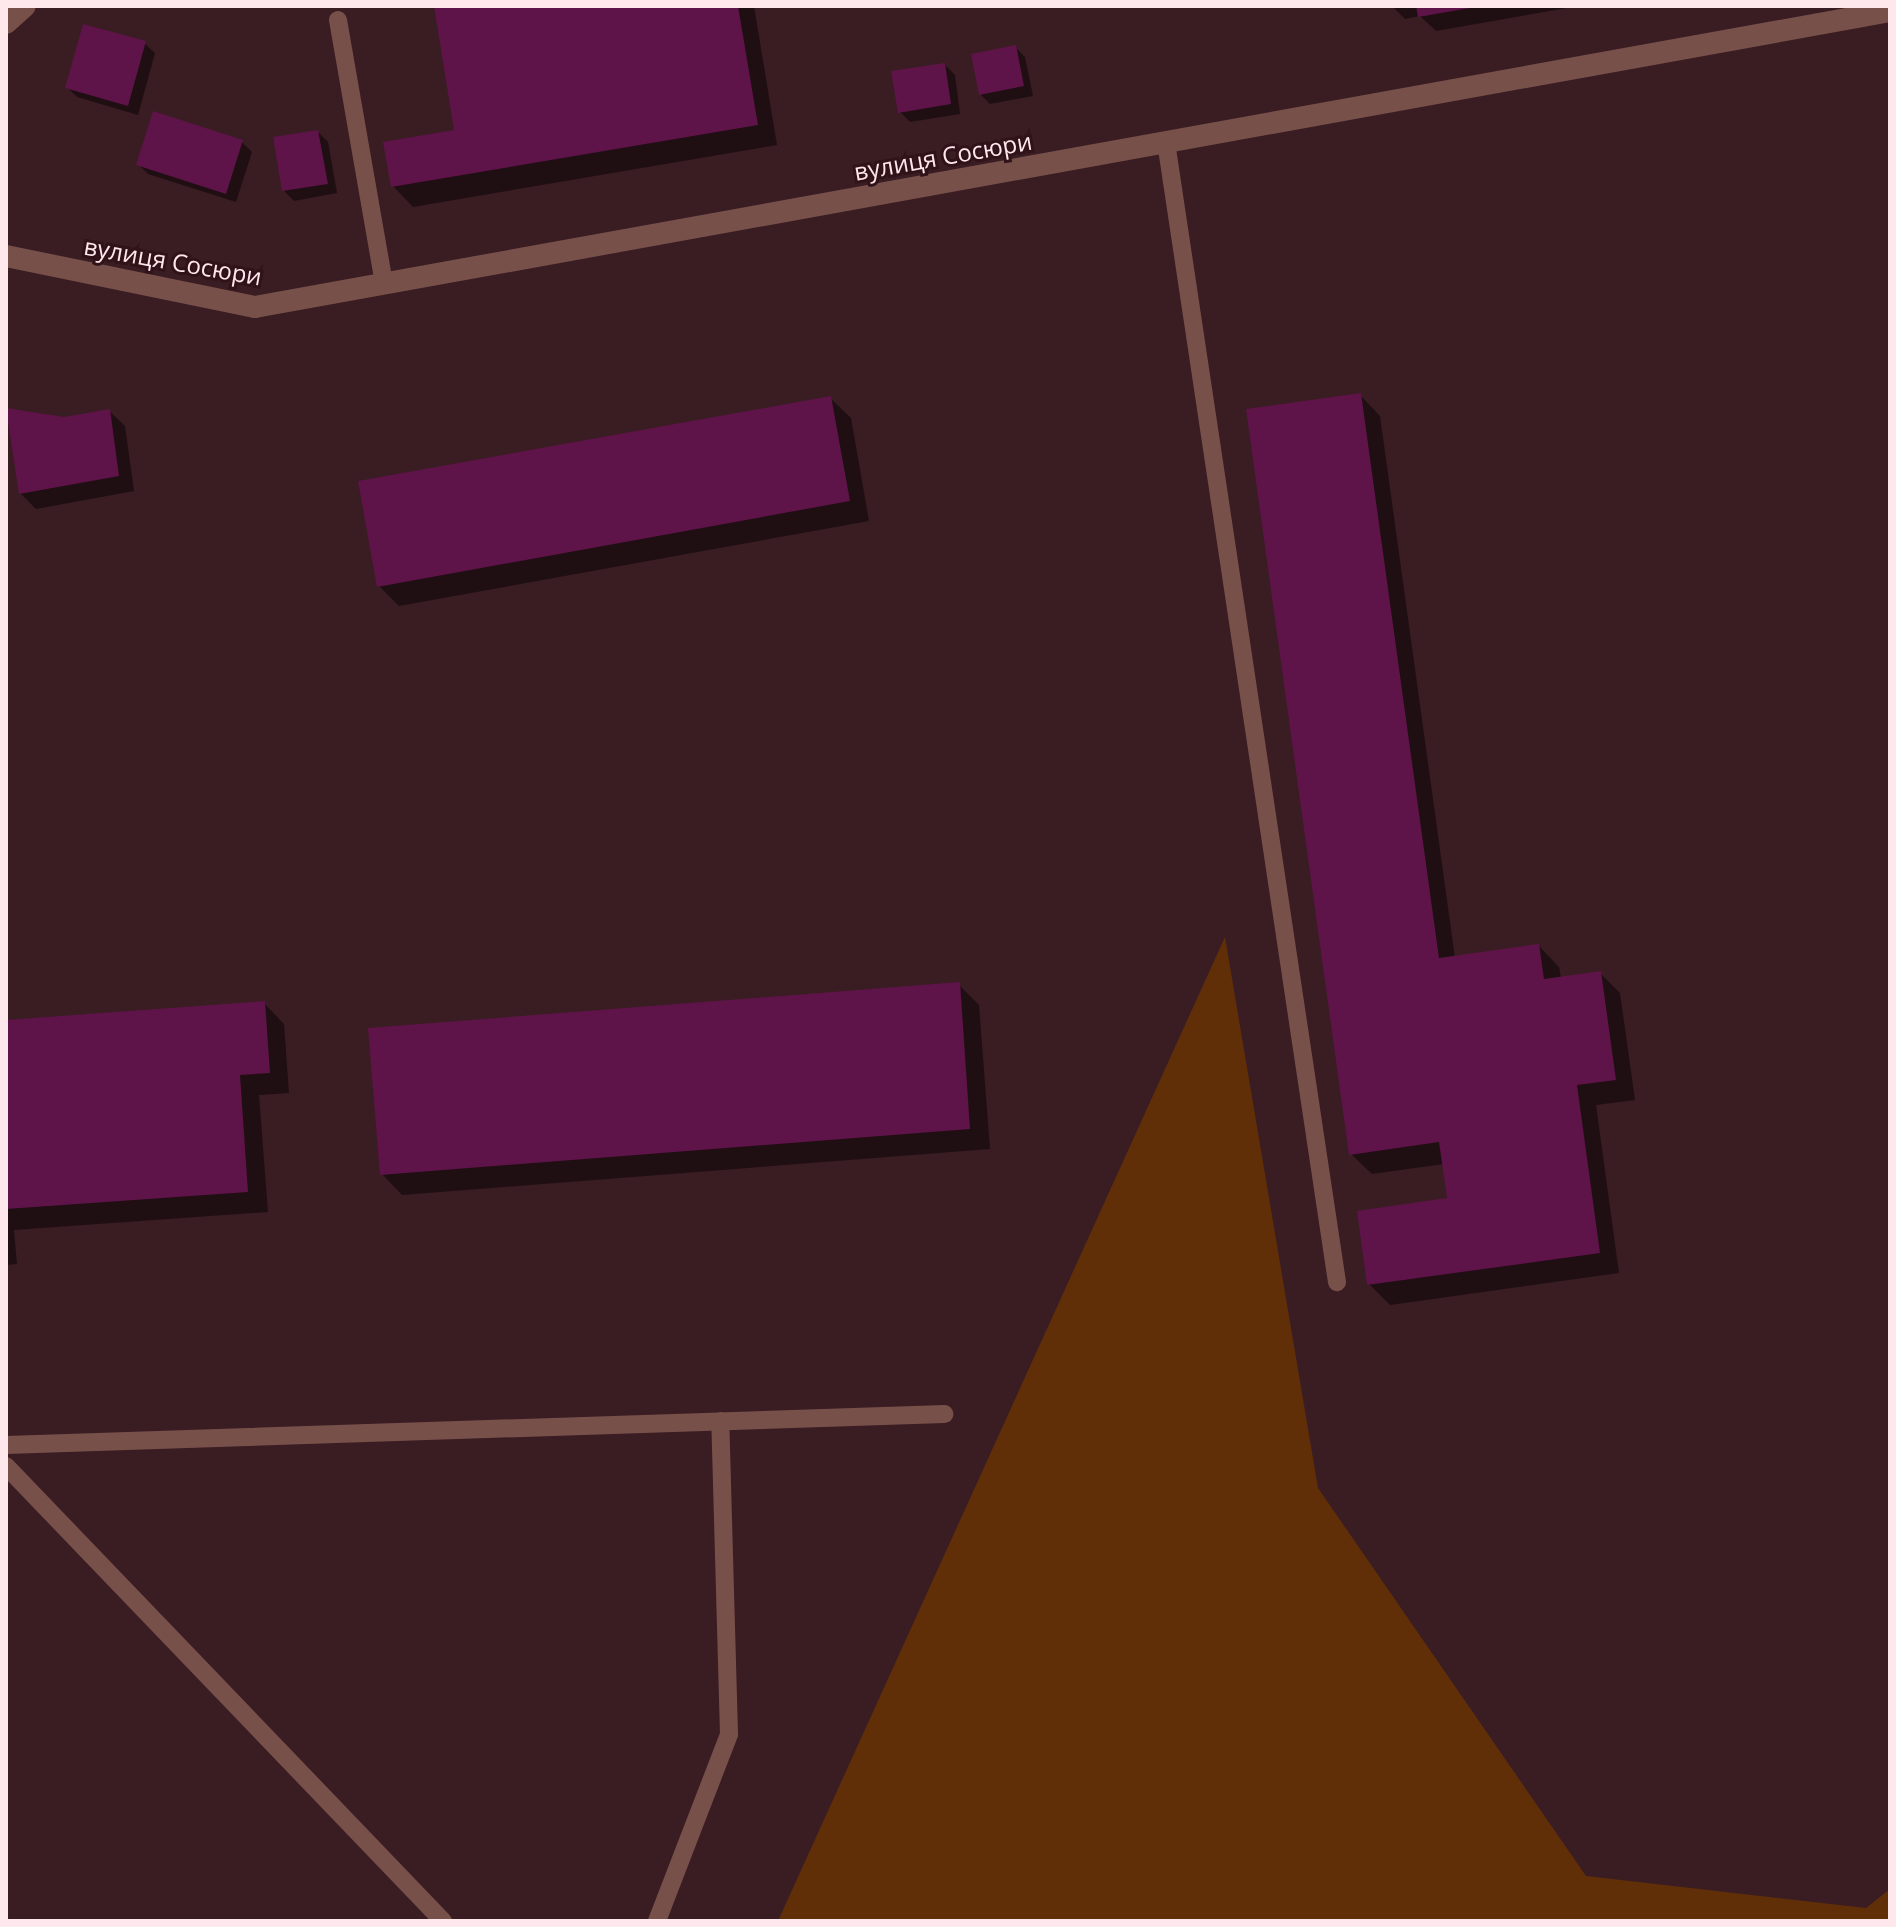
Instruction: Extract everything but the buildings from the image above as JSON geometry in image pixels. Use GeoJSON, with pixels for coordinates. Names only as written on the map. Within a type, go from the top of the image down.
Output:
{"type":"FeatureCollection","features":[{"type":"Feature","properties":{"kind":"street"},"geometry":{"type":"LineString","coordinates":[[6,23],[25,6]]}},
{"type":"Feature","properties":{"kind":"street","name":"вулиця Сосюри"},"geometry":{"type":"LineString","coordinates":[[6,256],[255,307],[1890,11]]}},
{"type":"Feature","properties":{"kind":"lane"},"geometry":{"type":"LineString","coordinates":[[338,20],[384,284]]}},
{"type":"Feature","properties":{"kind":"lane"},"geometry":{"type":"LineString","coordinates":[[1166,142],[1337,1282]]}},
{"type":"Feature","properties":{"kind":"lane"},"geometry":{"type":"LineString","coordinates":[[6,1445],[944,1414]]}},
{"type":"Feature","properties":{"kind":"lane"},"geometry":{"type":"LineString","coordinates":[[657,1921],[729,1734],[720,1421]]}},
{"type":"Feature","properties":{"kind":"lane"},"geometry":{"type":"LineString","coordinates":[[6,1466],[443,1921]]}},
{"type":"Feature","properties":{"kind":"shaded area"},"geometry":{"type":"Polygon","coordinates":[[[1225,937],[1318,1488],[1586,1876],[1866,1908],[1890,1889],[1890,1921],[778,1921],[1225,937]]]}}]}
